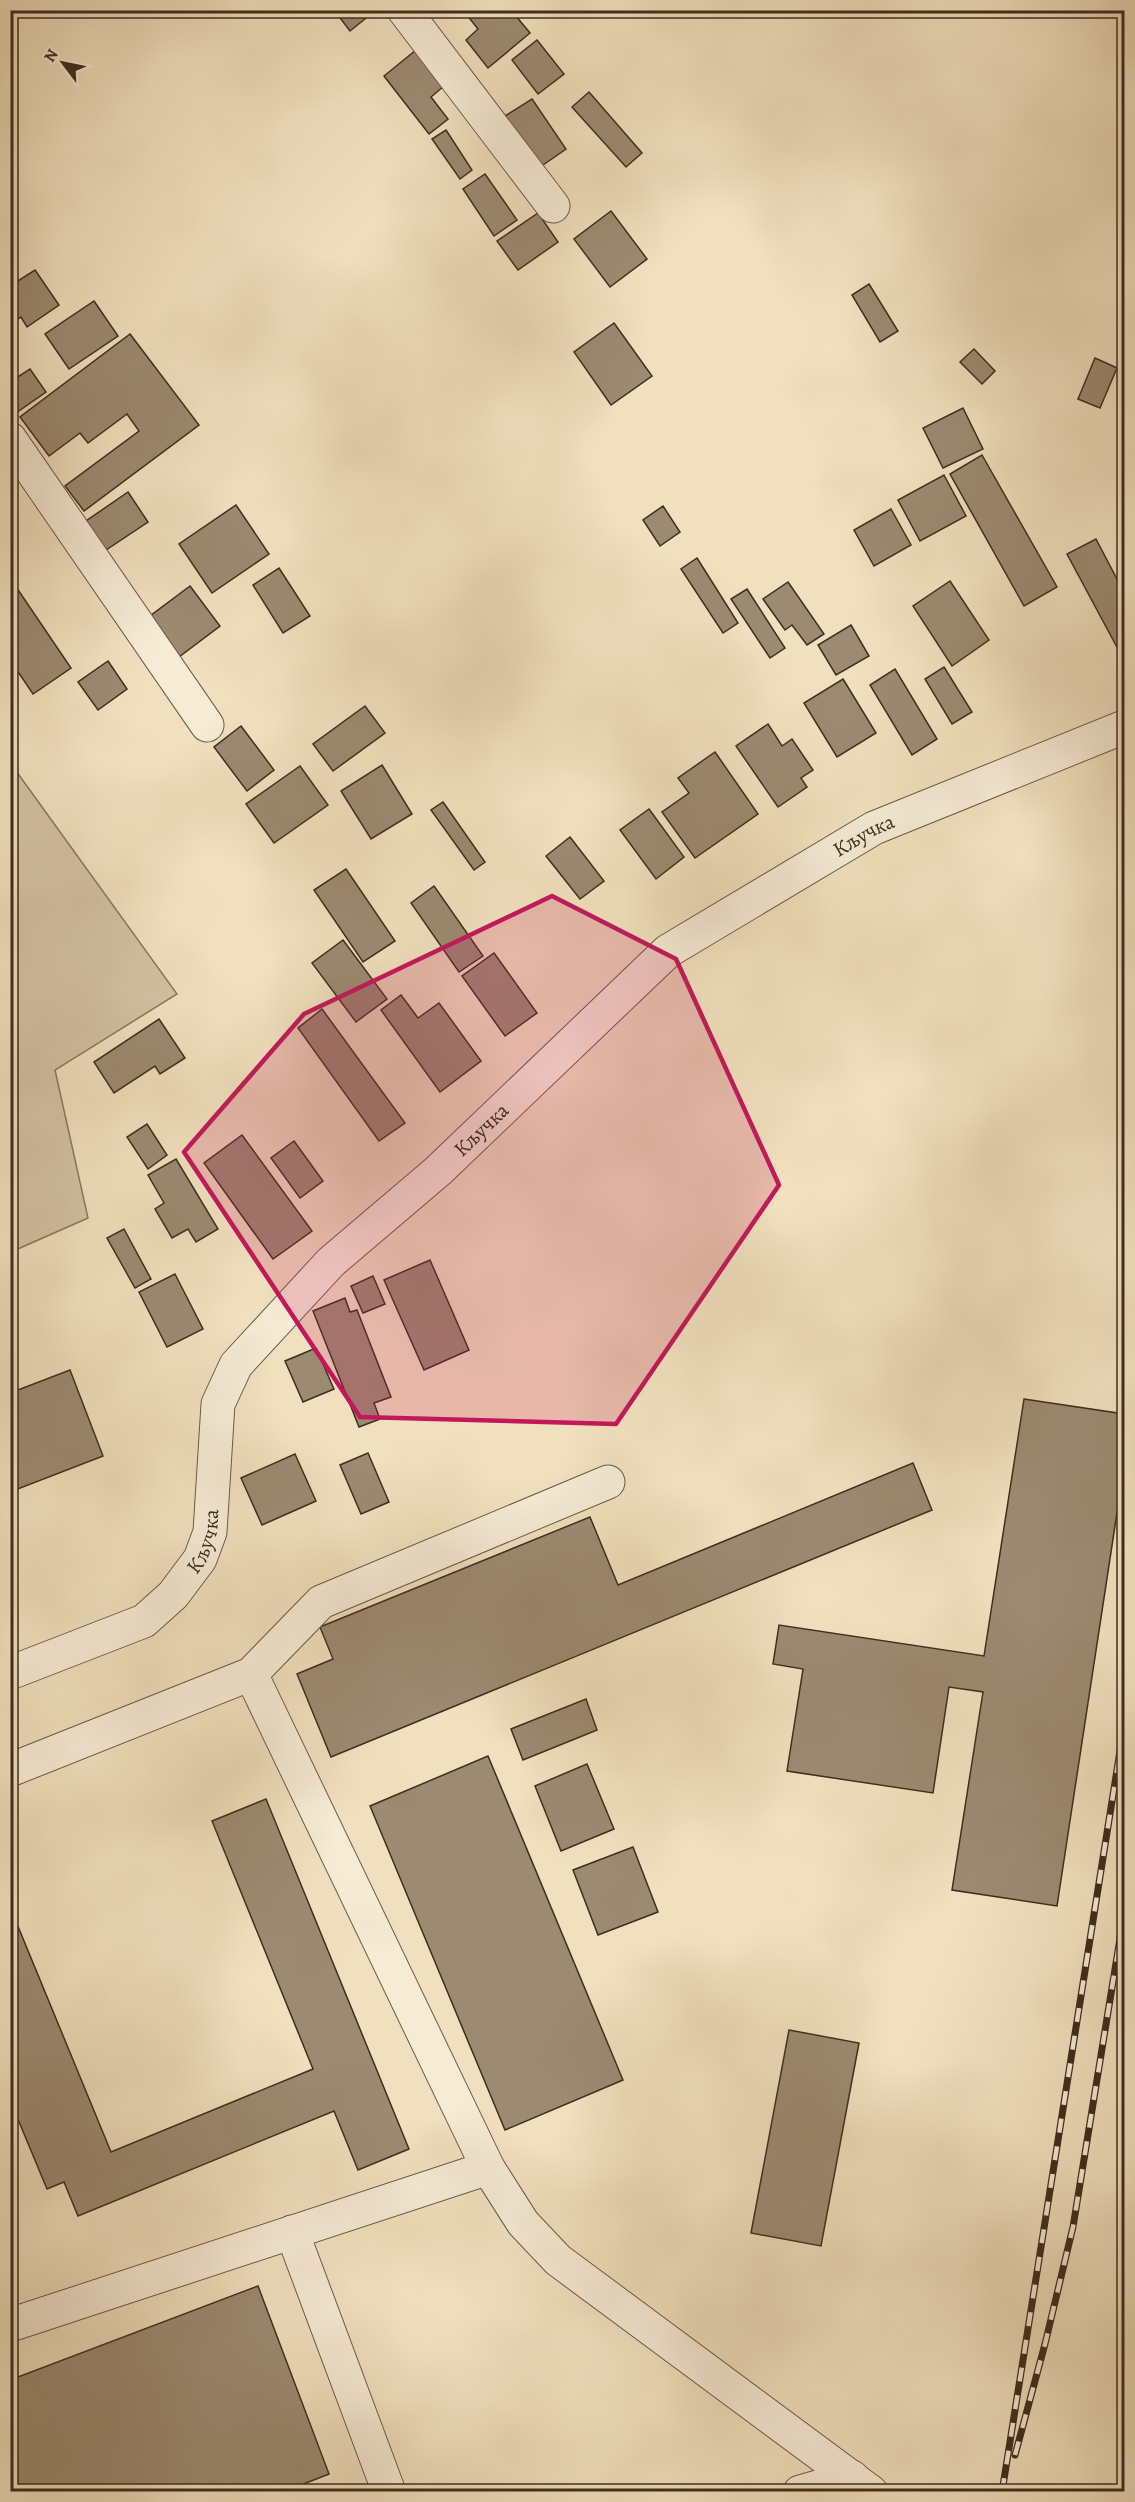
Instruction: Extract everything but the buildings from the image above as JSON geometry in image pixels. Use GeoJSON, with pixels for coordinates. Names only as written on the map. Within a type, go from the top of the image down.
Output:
{"type":"FeatureCollection","features":[{"type":"Feature","properties":{"kind":"street"},"geometry":{"type":"LineString","coordinates":[[404,10],[553,206]]}},
{"type":"Feature","properties":{"kind":"street"},"geometry":{"type":"LineString","coordinates":[[10,439],[207,725]]}},
{"type":"Feature","properties":{"kind":"street","name":"Кључка"},"geometry":{"type":"LineString","coordinates":[[10,1673],[144,1621],[173,1596],[200,1559],[210,1532],[218,1404],[236,1365],[331,1262],[438,1171],[668,951],[874,828],[1125,727]]}},
{"type":"Feature","properties":{"kind":"street"},"geometry":{"type":"LineString","coordinates":[[10,1770],[250,1674],[321,1602],[608,1482]]}},
{"type":"Feature","properties":{"kind":"street"},"geometry":{"type":"LineString","coordinates":[[250,1674],[488,2168],[523,2223],[558,2260],[862,2484]]}},
{"type":"Feature","properties":{"kind":"street"},"geometry":{"type":"LineString","coordinates":[[13,2318],[292,2232],[488,2168]]}},
{"type":"Feature","properties":{"kind":"street"},"geometry":{"type":"LineString","coordinates":[[292,2232],[389,2492]]}},
{"type":"Feature","properties":{"kind":"street"},"geometry":{"type":"LineString","coordinates":[[800,2492],[862,2484]]}},
{"type":"Feature","properties":{"kind":"highlighted area"},"geometry":{"type":"Polygon","coordinates":[[[552,896],[676,959],[779,1185],[616,1424],[360,1417],[184,1152],[304,1014],[552,896]]]}},
{"type":"Feature","properties":{"kind":"shaded area"},"geometry":{"type":"Polygon","coordinates":[[[11,764],[177,994],[55,1070],[88,1218],[11,1252],[11,764]]]}},
{"type":"Feature","properties":{"kind":"railway"},"geometry":{"type":"LineString","coordinates":[[1002,2492],[1124,1726]]}},
{"type":"Feature","properties":{"kind":"railway"},"geometry":{"type":"LineString","coordinates":[[1015,2455],[1073,2227],[1124,1914]]}}]}
